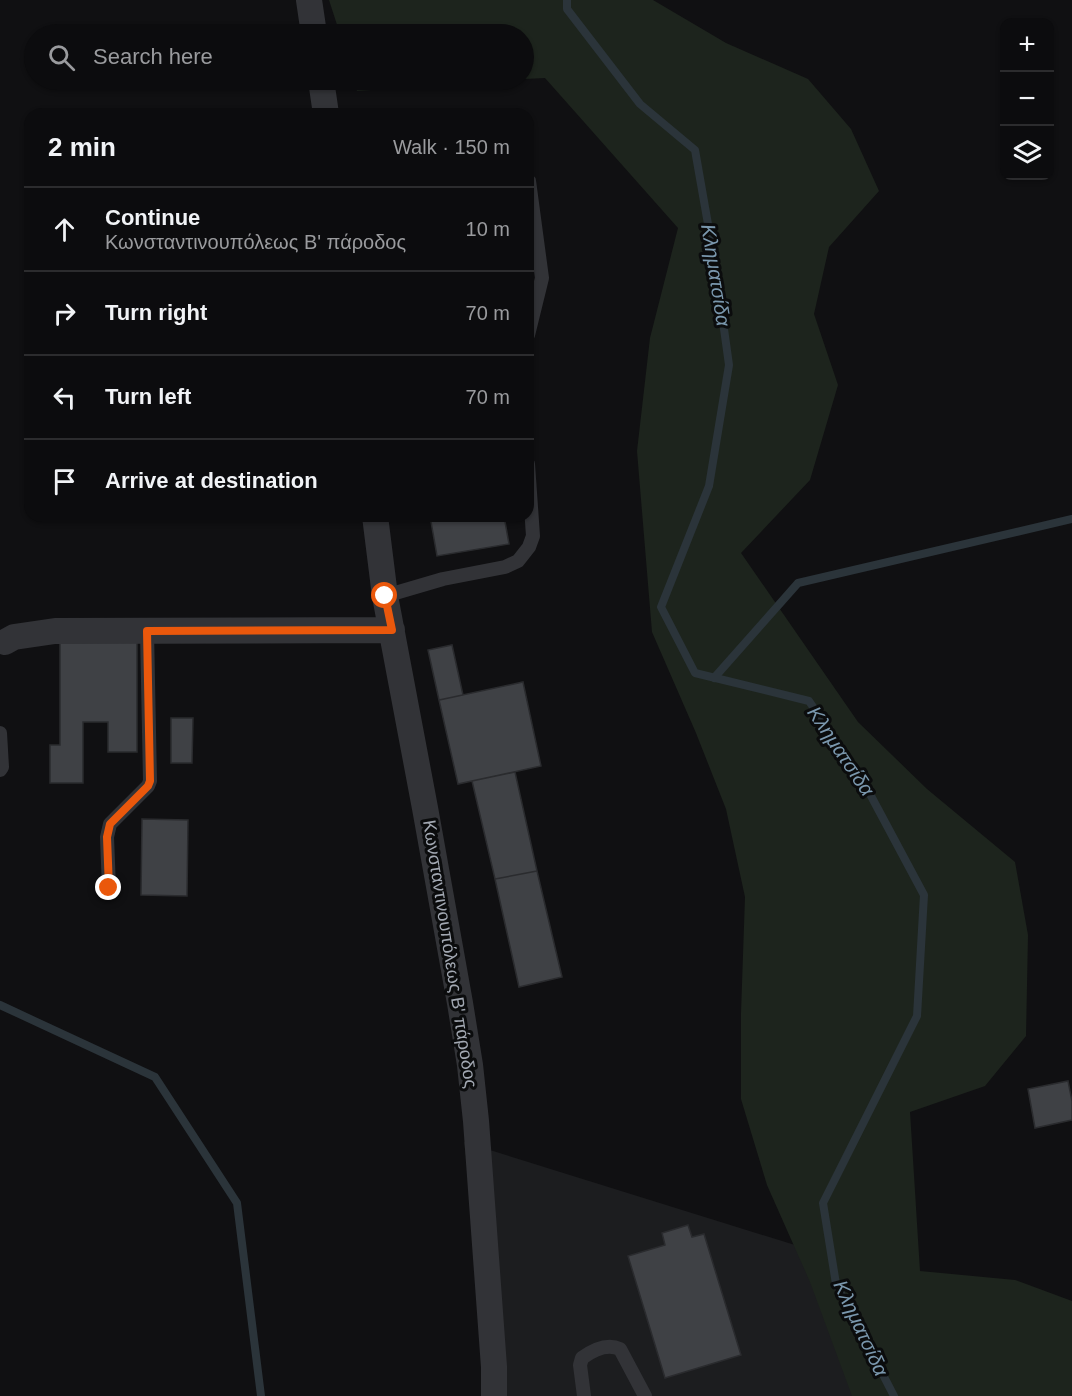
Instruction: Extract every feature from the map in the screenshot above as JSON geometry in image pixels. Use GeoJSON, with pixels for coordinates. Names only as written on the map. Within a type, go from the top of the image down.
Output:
{"type":"FeatureCollection","features":[{"type":"Feature","properties":{"kind":"street"},"geometry":{"type":"LineString","coordinates":[[309,0],[313,24]]}},
{"type":"Feature","properties":{"kind":"street"},"geometry":{"type":"LineString","coordinates":[[322,90],[325,108]]}},
{"type":"Feature","properties":{"kind":"street","name":"Κωνσταντινουπόλεως Β' πάροδος"},"geometry":{"type":"LineString","coordinates":[[376,522],[385,596],[470,1065],[492,1335],[494,1396]]}},
{"type":"Feature","properties":{"kind":"street"},"geometry":{"type":"LineString","coordinates":[[3,645],[14,637],[55,631],[392,630]]}},
{"type":"Feature","properties":{"kind":"lane"},"geometry":{"type":"LineString","coordinates":[[534,222],[542,278],[534,311]]}},
{"type":"Feature","properties":{"kind":"lane"},"geometry":{"type":"LineString","coordinates":[[385,596],[443,579],[505,567],[518,561],[529,547],[533,536],[532,522]]}},
{"type":"Feature","properties":{"kind":"lane"},"geometry":{"type":"LineString","coordinates":[[109,888],[107,837],[110,824],[148,786],[150,781],[147,631]]}},
{"type":"Feature","properties":{"kind":"lane"},"geometry":{"type":"LineString","coordinates":[[0,733],[2,767],[0,770]]}},
{"type":"Feature","properties":{"kind":"lane"},"geometry":{"type":"LineString","coordinates":[[584,1396],[580,1365],[582,1358],[607,1346],[614,1346],[620,1349],[645,1396]]}},
{"type":"Feature","properties":{"kind":"shaded area"},"geometry":{"type":"Polygon","coordinates":[[[329,0],[653,0],[726,43],[808,79],[851,129],[879,191],[829,247],[814,314],[838,385],[810,480],[741,553],[858,722],[927,789],[1015,862],[1028,935],[1026,1036],[985,1086],[910,1112],[920,1271],[1015,1280],[1072,1301],[1072,1396],[852,1396],[810,1282],[767,1185],[741,1099],[745,897],[726,809],[652,632],[637,451],[650,338],[678,228],[545,78],[534,79],[534,24],[337,24],[329,0]]]}},
{"type":"Feature","properties":{"kind":"shaded area"},"geometry":{"type":"Polygon","coordinates":[[[464,1142],[917,1283],[1072,1396],[498,1396],[464,1142]]]}},
{"type":"Feature","properties":{"kind":"building"},"geometry":{"type":"Polygon","coordinates":[[[431,522],[505,522],[509,544],[437,556],[431,522]]]}},
{"type":"Feature","properties":{"kind":"building"},"geometry":{"type":"Polygon","coordinates":[[[60,640],[137,640],[137,752],[108,752],[108,722],[83,722],[83,783],[50,783],[50,745],[60,745],[60,640]]]}},
{"type":"Feature","properties":{"kind":"building"},"geometry":{"type":"Polygon","coordinates":[[[452,645],[463,695],[439,700],[428,650],[452,645]]]}},
{"type":"Feature","properties":{"kind":"building"},"geometry":{"type":"Polygon","coordinates":[[[523,682],[541,766],[458,784],[439,700],[523,682]]]}},
{"type":"Feature","properties":{"kind":"building"},"geometry":{"type":"Polygon","coordinates":[[[171,718],[193,718],[192,763],[171,763],[171,718]]]}},
{"type":"Feature","properties":{"kind":"building"},"geometry":{"type":"Polygon","coordinates":[[[515,772],[537,871],[495,879],[472,781],[515,772]]]}},
{"type":"Feature","properties":{"kind":"building"},"geometry":{"type":"Polygon","coordinates":[[[142,819],[188,820],[187,896],[141,895],[142,819]]]}},
{"type":"Feature","properties":{"kind":"building"},"geometry":{"type":"Polygon","coordinates":[[[537,871],[562,977],[519,987],[495,879],[537,871]]]}},
{"type":"Feature","properties":{"kind":"building"},"geometry":{"type":"Polygon","coordinates":[[[1068,1081],[1072,1101],[1072,1120],[1035,1128],[1028,1089],[1068,1081]]]}},
{"type":"Feature","properties":{"kind":"building"},"geometry":{"type":"Polygon","coordinates":[[[688,1225],[692,1237],[704,1234],[741,1355],[665,1378],[628,1256],[665,1245],[662,1233],[688,1225]]]}},
{"type":"Feature","properties":{"kind":"waterway","name":"Κληματσίδα"},"geometry":{"type":"LineString","coordinates":[[567,0],[567,9],[640,104],[695,150],[715,264],[729,365],[709,486],[661,607],[695,673],[809,701],[863,781],[924,895],[917,1016],[823,1203],[836,1284],[894,1396]]}},
{"type":"Feature","properties":{"kind":"waterway"},"geometry":{"type":"LineString","coordinates":[[714,678],[798,583],[1072,519]]}},
{"type":"Feature","properties":{"kind":"waterway"},"geometry":{"type":"LineString","coordinates":[[0,1005],[155,1077],[237,1203],[261,1396]]}},
{"type":"Feature","properties":{"kind":"route"},"geometry":{"type":"LineString","coordinates":[[109,888],[107,837],[110,824],[148,786],[150,781],[147,631],[392,630],[385,596]]}}]}
